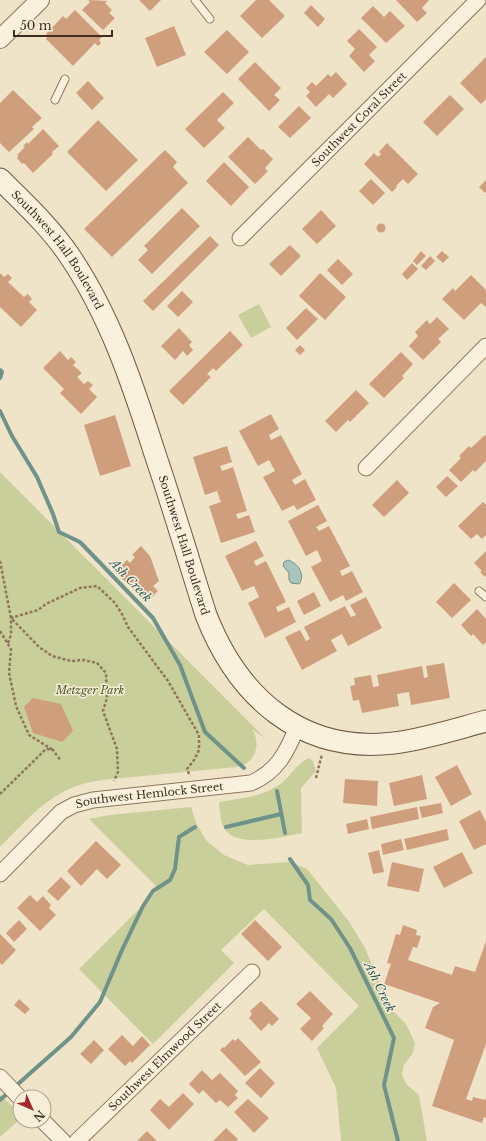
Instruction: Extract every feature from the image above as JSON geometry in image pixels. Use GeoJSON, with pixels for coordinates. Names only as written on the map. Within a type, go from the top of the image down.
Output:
{"type":"FeatureCollection","features":[{"type":"Feature","properties":{"kind":"main road","name":"Southwest Hall Boulevard"},"geometry":{"type":"LineString","coordinates":[[0,179],[53,234],[92,291],[113,336],[142,412],[214,636],[228,662],[248,688],[277,715],[297,727],[325,738],[359,744],[394,743],[412,740],[486,721]]}},
{"type":"Feature","properties":{"kind":"street"},"geometry":{"type":"LineString","coordinates":[[0,40],[40,0]]}},
{"type":"Feature","properties":{"kind":"street","name":"Southwest Coral Street"},"geometry":{"type":"LineString","coordinates":[[240,238],[478,0]]}},
{"type":"Feature","properties":{"kind":"street"},"geometry":{"type":"LineString","coordinates":[[366,468],[486,346]]}},
{"type":"Feature","properties":{"kind":"street","name":"Southwest Hemlock Street"},"geometry":{"type":"LineString","coordinates":[[0,874],[61,812],[74,805],[93,800],[251,783],[260,779],[270,772],[287,751],[297,727]]}},
{"type":"Feature","properties":{"kind":"street","name":"Southwest Elmwood Street"},"geometry":{"type":"LineString","coordinates":[[78,1141],[252,972]]}},
{"type":"Feature","properties":{"kind":"street"},"geometry":{"type":"LineString","coordinates":[[0,1077],[12,1090]]}},
{"type":"Feature","properties":{"kind":"street"},"geometry":{"type":"LineString","coordinates":[[51,1129],[63,1141]]}},
{"type":"Feature","properties":{"kind":"lane"},"geometry":{"type":"LineString","coordinates":[[194,0],[210,19]]}},
{"type":"Feature","properties":{"kind":"lane"},"geometry":{"type":"LineString","coordinates":[[55,100],[65,79]]}},
{"type":"Feature","properties":{"kind":"lane"},"geometry":{"type":"LineString","coordinates":[[479,591],[486,597]]}},
{"type":"Feature","properties":{"kind":"path"},"geometry":{"type":"LineString","coordinates":[[0,561],[11,618],[8,644]]}},
{"type":"Feature","properties":{"kind":"path"},"geometry":{"type":"LineString","coordinates":[[11,618],[38,610],[46,604],[80,588],[97,586],[115,603],[128,627],[148,653],[180,700],[199,735],[199,750],[187,769],[190,776]]}},
{"type":"Feature","properties":{"kind":"path"},"geometry":{"type":"LineString","coordinates":[[11,618],[39,647],[52,656],[71,661],[84,660],[97,663],[106,673],[107,698],[103,711],[117,749],[118,772],[114,781]]}},
{"type":"Feature","properties":{"kind":"path"},"geometry":{"type":"LineString","coordinates":[[0,631],[11,649],[9,673],[16,706],[29,735],[53,750],[61,761]]}},
{"type":"Feature","properties":{"kind":"path"},"geometry":{"type":"LineString","coordinates":[[316,778],[325,738]]}},
{"type":"Feature","properties":{"kind":"path"},"geometry":{"type":"LineString","coordinates":[[0,794],[46,749],[53,750]]}},
{"type":"Feature","properties":{"kind":"green space"},"geometry":{"type":"Polygon","coordinates":[[[259,304],[271,327],[251,338],[238,315],[259,304]]]}},
{"type":"Feature","properties":{"kind":"green space","name":"Metzger Park"},"geometry":{"type":"Polygon","coordinates":[[[0,472],[266,739],[252,729],[255,735],[256,747],[255,753],[248,762],[236,767],[102,780],[85,783],[70,788],[57,795],[34,813],[0,847],[0,472]]]}},
{"type":"Feature","properties":{"kind":"green space"},"geometry":{"type":"Polygon","coordinates":[[[309,758],[313,761],[316,771],[301,788],[302,833],[263,840],[252,840],[233,837],[227,832],[222,822],[219,802],[261,794],[284,781],[298,765],[309,758]]]}},
{"type":"Feature","properties":{"kind":"green space"},"geometry":{"type":"Polygon","coordinates":[[[191,807],[196,823],[206,840],[224,855],[248,865],[290,862],[307,869],[348,920],[364,946],[385,998],[394,1012],[406,1024],[415,1043],[413,1052],[404,1065],[402,1074],[406,1084],[419,1095],[427,1141],[341,1141],[336,1088],[317,1048],[359,1006],[264,909],[221,950],[234,963],[153,1044],[79,969],[159,889],[89,819],[110,815],[191,807]]]}},
{"type":"Feature","properties":{"kind":"green space"},"geometry":{"type":"Polygon","coordinates":[[[0,1095],[12,1106],[12,1126],[0,1137],[0,1095]]]}},
{"type":"Feature","properties":{"kind":"water"},"geometry":{"type":"Polygon","coordinates":[[[288,560],[295,564],[300,570],[302,577],[299,584],[291,583],[289,580],[289,573],[283,566],[284,562],[288,560]]]}},
{"type":"Feature","properties":{"kind":"building"},"geometry":{"type":"Polygon","coordinates":[[[88,0],[108,1],[105,3],[112,10],[109,13],[115,18],[103,30],[82,10],[90,2],[88,0]]]}},
{"type":"Feature","properties":{"kind":"building"},"geometry":{"type":"Polygon","coordinates":[[[139,0],[161,0],[150,11],[139,0]]]}},
{"type":"Feature","properties":{"kind":"building"},"geometry":{"type":"Polygon","coordinates":[[[256,0],[269,0],[285,16],[262,38],[240,16],[256,0]]]}},
{"type":"Feature","properties":{"kind":"building"},"geometry":{"type":"Polygon","coordinates":[[[396,0],[429,0],[422,8],[427,13],[417,22],[396,0]]]}},
{"type":"Feature","properties":{"kind":"building"},"geometry":{"type":"Polygon","coordinates":[[[311,5],[325,19],[318,27],[304,13],[311,5]]]}},
{"type":"Feature","properties":{"kind":"building"},"geometry":{"type":"Polygon","coordinates":[[[373,6],[384,17],[390,11],[405,26],[386,43],[361,18],[373,6]]]}},
{"type":"Feature","properties":{"kind":"building"},"geometry":{"type":"Polygon","coordinates":[[[75,10],[102,37],[99,40],[101,43],[98,46],[95,43],[73,66],[46,39],[48,36],[46,34],[63,16],[66,19],[75,10]]]}},
{"type":"Feature","properties":{"kind":"building"},"geometry":{"type":"Polygon","coordinates":[[[174,26],[186,55],[157,67],[145,38],[174,26]]]}},
{"type":"Feature","properties":{"kind":"building"},"geometry":{"type":"Polygon","coordinates":[[[359,29],[377,47],[369,55],[375,61],[364,72],[349,56],[355,49],[347,41],[359,29]]]}},
{"type":"Feature","properties":{"kind":"building"},"geometry":{"type":"Polygon","coordinates":[[[227,30],[249,52],[227,74],[204,52],[227,30]]]}},
{"type":"Feature","properties":{"kind":"building"},"geometry":{"type":"Polygon","coordinates":[[[486,57],[486,99],[481,104],[460,83],[486,57]]]}},
{"type":"Feature","properties":{"kind":"building"},"geometry":{"type":"Polygon","coordinates":[[[255,62],[281,88],[274,95],[280,100],[269,111],[238,79],[255,62]]]}},
{"type":"Feature","properties":{"kind":"building"},"geometry":{"type":"Polygon","coordinates":[[[336,72],[347,84],[333,98],[329,94],[316,107],[306,96],[310,92],[306,88],[312,82],[316,86],[328,74],[331,77],[336,72]]]}},
{"type":"Feature","properties":{"kind":"building"},"geometry":{"type":"Polygon","coordinates":[[[88,81],[104,98],[92,110],[76,93],[88,81]]]}},
{"type":"Feature","properties":{"kind":"building"},"geometry":{"type":"Polygon","coordinates":[[[13,90],[42,118],[32,127],[34,129],[9,152],[0,143],[0,103],[13,90]]]}},
{"type":"Feature","properties":{"kind":"building"},"geometry":{"type":"Polygon","coordinates":[[[223,92],[234,103],[217,120],[225,128],[204,148],[185,129],[223,92]]]}},
{"type":"Feature","properties":{"kind":"building"},"geometry":{"type":"Polygon","coordinates":[[[450,95],[464,109],[437,136],[423,122],[450,95]]]}},
{"type":"Feature","properties":{"kind":"building"},"geometry":{"type":"Polygon","coordinates":[[[299,106],[311,118],[290,138],[278,127],[299,106]]]}},
{"type":"Feature","properties":{"kind":"building"},"geometry":{"type":"Polygon","coordinates":[[[98,120],[138,160],[106,191],[67,152],[98,120]]]}},
{"type":"Feature","properties":{"kind":"building"},"geometry":{"type":"Polygon","coordinates":[[[43,129],[59,146],[52,152],[53,154],[33,173],[24,163],[22,164],[17,158],[17,155],[25,147],[23,146],[27,142],[28,144],[43,129]]]}},
{"type":"Feature","properties":{"kind":"building"},"geometry":{"type":"Polygon","coordinates":[[[248,137],[273,159],[265,168],[268,171],[255,184],[228,157],[248,137]]]}},
{"type":"Feature","properties":{"kind":"building"},"geometry":{"type":"Polygon","coordinates":[[[387,143],[418,174],[408,184],[403,179],[392,192],[364,164],[374,153],[378,157],[381,154],[379,152],[387,143]]]}},
{"type":"Feature","properties":{"kind":"building"},"geometry":{"type":"Polygon","coordinates":[[[165,150],[177,162],[173,167],[188,183],[112,257],[84,229],[165,150]]]}},
{"type":"Feature","properties":{"kind":"building"},"geometry":{"type":"Polygon","coordinates":[[[224,162],[249,187],[231,206],[206,181],[224,162]]]}},
{"type":"Feature","properties":{"kind":"building"},"geometry":{"type":"Polygon","coordinates":[[[371,179],[385,193],[373,205],[359,191],[371,179]]]}},
{"type":"Feature","properties":{"kind":"building"},"geometry":{"type":"Polygon","coordinates":[[[486,180],[486,192],[485,193],[479,187],[486,180]]]}},
{"type":"Feature","properties":{"kind":"building"},"geometry":{"type":"Polygon","coordinates":[[[182,208],[200,226],[152,274],[138,260],[148,250],[144,246],[182,208]]]}},
{"type":"Feature","properties":{"kind":"building"},"geometry":{"type":"Polygon","coordinates":[[[321,210],[336,226],[317,244],[302,229],[321,210]]]}},
{"type":"Feature","properties":{"kind":"building"},"geometry":{"type":"Polygon","coordinates":[[[381,223],[386,228],[381,233],[376,228],[381,223]]]}},
{"type":"Feature","properties":{"kind":"building"},"geometry":{"type":"Polygon","coordinates":[[[210,236],[219,245],[153,311],[143,301],[210,236]]]}},
{"type":"Feature","properties":{"kind":"building"},"geometry":{"type":"Polygon","coordinates":[[[290,245],[301,256],[281,276],[269,264],[290,245]]]}},
{"type":"Feature","properties":{"kind":"building"},"geometry":{"type":"Polygon","coordinates":[[[421,251],[426,256],[417,265],[413,261],[421,251]]]}},
{"type":"Feature","properties":{"kind":"building"},"geometry":{"type":"Polygon","coordinates":[[[442,251],[449,257],[443,263],[436,257],[442,251]]]}},
{"type":"Feature","properties":{"kind":"building"},"geometry":{"type":"Polygon","coordinates":[[[430,256],[435,261],[426,270],[421,266],[430,256]]]}},
{"type":"Feature","properties":{"kind":"building"},"geometry":{"type":"Polygon","coordinates":[[[338,259],[353,274],[342,285],[327,270],[338,259]]]}},
{"type":"Feature","properties":{"kind":"building"},"geometry":{"type":"Polygon","coordinates":[[[412,263],[418,269],[407,280],[402,274],[412,263]]]}},
{"type":"Feature","properties":{"kind":"building"},"geometry":{"type":"Polygon","coordinates":[[[0,273],[4,277],[8,274],[12,278],[8,282],[24,297],[28,294],[32,299],[29,302],[37,310],[21,327],[0,307],[0,273]]]}},
{"type":"Feature","properties":{"kind":"building"},"geometry":{"type":"Polygon","coordinates":[[[320,273],[346,297],[325,320],[299,296],[320,273]]]}},
{"type":"Feature","properties":{"kind":"building"},"geometry":{"type":"Polygon","coordinates":[[[471,275],[486,290],[486,307],[481,303],[464,320],[442,299],[453,288],[455,291],[471,275]]]}},
{"type":"Feature","properties":{"kind":"building"},"geometry":{"type":"Polygon","coordinates":[[[182,291],[193,302],[178,317],[167,306],[182,291]]]}},
{"type":"Feature","properties":{"kind":"building"},"geometry":{"type":"Polygon","coordinates":[[[306,308],[318,319],[297,340],[286,328],[306,308]]]}},
{"type":"Feature","properties":{"kind":"building"},"geometry":{"type":"Polygon","coordinates":[[[437,317],[449,329],[438,339],[441,342],[423,360],[409,346],[418,336],[415,332],[427,320],[430,324],[437,317]]]}},
{"type":"Feature","properties":{"kind":"building"},"geometry":{"type":"Polygon","coordinates":[[[179,328],[192,342],[189,345],[193,350],[187,356],[183,351],[175,360],[161,346],[179,328]]]}},
{"type":"Feature","properties":{"kind":"building"},"geometry":{"type":"Polygon","coordinates":[[[230,331],[243,345],[216,371],[213,368],[207,374],[211,377],[183,405],[169,391],[230,331]]]}},
{"type":"Feature","properties":{"kind":"building"},"geometry":{"type":"Polygon","coordinates":[[[300,345],[305,350],[300,355],[295,350],[300,345]]]}},
{"type":"Feature","properties":{"kind":"building"},"geometry":{"type":"Polygon","coordinates":[[[60,351],[68,360],[71,357],[76,362],[73,365],[82,373],[77,377],[84,384],[88,381],[93,385],[89,389],[97,397],[81,414],[60,393],[64,389],[43,368],[60,351]]]}},
{"type":"Feature","properties":{"kind":"building"},"geometry":{"type":"Polygon","coordinates":[[[401,352],[413,364],[402,376],[404,378],[384,398],[369,384],[401,352]]]}},
{"type":"Feature","properties":{"kind":"building"},"geometry":{"type":"Polygon","coordinates":[[[356,390],[369,403],[350,422],[348,420],[336,432],[325,421],[356,390]]]}},
{"type":"Feature","properties":{"kind":"building"},"geometry":{"type":"Polygon","coordinates":[[[271,414],[279,429],[269,435],[271,440],[281,435],[302,474],[292,480],[295,485],[305,479],[316,500],[297,510],[294,505],[282,511],[263,477],[275,471],[269,460],[258,466],[239,431],[271,414]]]}},
{"type":"Feature","properties":{"kind":"building"},"geometry":{"type":"Polygon","coordinates":[[[115,415],[131,466],[100,476],[84,425],[115,415]]]}},
{"type":"Feature","properties":{"kind":"building"},"geometry":{"type":"Polygon","coordinates":[[[485,435],[486,461],[475,472],[473,470],[461,482],[449,470],[461,458],[459,456],[469,446],[471,448],[485,435]]]}},
{"type":"Feature","properties":{"kind":"building"},"geometry":{"type":"Polygon","coordinates":[[[227,446],[232,462],[220,466],[222,471],[233,467],[247,511],[236,514],[238,519],[249,515],[255,532],[221,543],[209,506],[221,502],[217,491],[205,495],[193,457],[227,446]]]}},
{"type":"Feature","properties":{"kind":"building"},"geometry":{"type":"Polygon","coordinates":[[[447,476],[458,486],[446,497],[436,487],[447,476]]]}},
{"type":"Feature","properties":{"kind":"building"},"geometry":{"type":"Polygon","coordinates":[[[397,480],[409,493],[384,517],[372,505],[397,480]]]}},
{"type":"Feature","properties":{"kind":"building"},"geometry":{"type":"Polygon","coordinates":[[[483,502],[486,505],[486,535],[482,539],[477,534],[471,539],[458,526],[483,502]]]}},
{"type":"Feature","properties":{"kind":"building"},"geometry":{"type":"Polygon","coordinates":[[[318,505],[327,521],[316,527],[319,531],[329,526],[350,566],[340,571],[342,576],[352,571],[363,592],[346,601],[343,595],[330,602],[311,567],[322,561],[317,550],[306,556],[288,521],[318,505]]]}},
{"type":"Feature","properties":{"kind":"building"},"geometry":{"type":"Polygon","coordinates":[[[256,541],[264,556],[254,561],[256,566],[266,561],[286,602],[276,607],[278,612],[289,607],[296,622],[265,638],[248,603],[259,597],[254,586],[242,591],[225,556],[256,541]]]}},
{"type":"Feature","properties":{"kind":"building"},"geometry":{"type":"Polygon","coordinates":[[[141,546],[150,556],[159,581],[153,586],[158,591],[147,602],[115,572],[127,560],[130,563],[135,557],[132,555],[141,546]]]}},
{"type":"Feature","properties":{"kind":"building"},"geometry":{"type":"Polygon","coordinates":[[[486,551],[485,577],[480,572],[482,571],[474,563],[486,551]]]}},
{"type":"Feature","properties":{"kind":"building"},"geometry":{"type":"Polygon","coordinates":[[[454,583],[471,600],[452,618],[436,602],[454,583]]]}},
{"type":"Feature","properties":{"kind":"building"},"geometry":{"type":"Polygon","coordinates":[[[314,592],[321,606],[304,615],[297,601],[314,592]]]}},
{"type":"Feature","properties":{"kind":"building"},"geometry":{"type":"Polygon","coordinates":[[[366,597],[382,628],[348,646],[342,634],[331,640],[337,651],[302,670],[285,637],[300,630],[306,641],[310,639],[304,627],[345,606],[351,617],[356,615],[350,605],[366,597]]]}},
{"type":"Feature","properties":{"kind":"building"},"geometry":{"type":"Polygon","coordinates":[[[477,609],[486,619],[486,642],[483,645],[473,634],[471,636],[461,625],[477,609]]]}},
{"type":"Feature","properties":{"kind":"building"},"geometry":{"type":"Polygon","coordinates":[[[444,663],[450,698],[411,705],[409,692],[397,694],[399,706],[362,713],[359,700],[353,701],[350,686],[355,685],[354,678],[371,675],[373,687],[379,686],[377,675],[422,666],[424,678],[428,677],[426,666],[444,663]]]}},
{"type":"Feature","properties":{"kind":"building"},"geometry":{"type":"Polygon","coordinates":[[[33,698],[61,704],[73,731],[62,742],[33,733],[24,707],[33,698]]]}},
{"type":"Feature","properties":{"kind":"building"},"geometry":{"type":"Polygon","coordinates":[[[457,765],[472,794],[451,806],[435,777],[457,765]]]}},
{"type":"Feature","properties":{"kind":"building"},"geometry":{"type":"Polygon","coordinates":[[[422,775],[427,799],[394,806],[389,783],[422,775]]]}},
{"type":"Feature","properties":{"kind":"building"},"geometry":{"type":"Polygon","coordinates":[[[345,779],[378,781],[377,806],[343,803],[345,779]]]}},
{"type":"Feature","properties":{"kind":"building"},"geometry":{"type":"Polygon","coordinates":[[[441,803],[443,813],[422,818],[419,807],[441,803]]]}},
{"type":"Feature","properties":{"kind":"building"},"geometry":{"type":"Polygon","coordinates":[[[417,807],[419,819],[372,829],[370,817],[417,807]]]}},
{"type":"Feature","properties":{"kind":"building"},"geometry":{"type":"Polygon","coordinates":[[[480,810],[486,822],[486,844],[474,850],[459,821],[480,810]]]}},
{"type":"Feature","properties":{"kind":"building"},"geometry":{"type":"Polygon","coordinates":[[[367,819],[369,829],[348,834],[346,824],[367,819]]]}},
{"type":"Feature","properties":{"kind":"building"},"geometry":{"type":"Polygon","coordinates":[[[447,829],[449,840],[407,850],[404,839],[447,829]]]}},
{"type":"Feature","properties":{"kind":"building"},"geometry":{"type":"Polygon","coordinates":[[[401,839],[404,850],[383,855],[381,844],[401,839]]]}},
{"type":"Feature","properties":{"kind":"building"},"geometry":{"type":"Polygon","coordinates":[[[96,841],[121,865],[107,879],[97,869],[81,886],[67,871],[96,841]]]}},
{"type":"Feature","properties":{"kind":"building"},"geometry":{"type":"Polygon","coordinates":[[[379,850],[384,872],[373,874],[368,853],[379,850]]]}},
{"type":"Feature","properties":{"kind":"building"},"geometry":{"type":"Polygon","coordinates":[[[462,852],[473,873],[444,888],[433,867],[462,852]]]}},
{"type":"Feature","properties":{"kind":"building"},"geometry":{"type":"Polygon","coordinates":[[[392,862],[424,869],[419,892],[387,886],[392,862]]]}},
{"type":"Feature","properties":{"kind":"building"},"geometry":{"type":"Polygon","coordinates":[[[61,877],[71,887],[58,901],[47,891],[61,877]]]}},
{"type":"Feature","properties":{"kind":"building"},"geometry":{"type":"Polygon","coordinates":[[[30,895],[37,902],[43,896],[51,905],[49,908],[56,915],[40,931],[17,908],[30,895]]]}},
{"type":"Feature","properties":{"kind":"building"},"geometry":{"type":"Polygon","coordinates":[[[19,920],[27,929],[14,942],[6,933],[19,920]]]}},
{"type":"Feature","properties":{"kind":"building"},"geometry":{"type":"Polygon","coordinates":[[[255,920],[282,947],[268,961],[241,934],[255,920]]]}},
{"type":"Feature","properties":{"kind":"building"},"geometry":{"type":"Polygon","coordinates":[[[403,925],[417,930],[416,935],[421,936],[417,948],[413,947],[408,960],[452,975],[455,966],[475,972],[486,941],[486,1044],[466,1099],[472,1101],[473,1097],[485,1100],[486,1097],[486,1118],[484,1117],[482,1123],[432,1106],[454,1040],[425,1028],[433,1007],[440,1003],[384,984],[391,964],[387,963],[396,934],[400,935],[403,925]]]}},
{"type":"Feature","properties":{"kind":"building"},"geometry":{"type":"Polygon","coordinates":[[[0,934],[16,950],[2,965],[0,963],[0,934]]]}},
{"type":"Feature","properties":{"kind":"building"},"geometry":{"type":"Polygon","coordinates":[[[310,991],[333,1014],[322,1026],[324,1028],[312,1041],[300,1029],[311,1018],[296,1004],[310,991]]]}},
{"type":"Feature","properties":{"kind":"building"},"geometry":{"type":"Polygon","coordinates":[[[19,999],[30,1009],[25,1014],[14,1005],[19,999]]]}},
{"type":"Feature","properties":{"kind":"building"},"geometry":{"type":"Polygon","coordinates":[[[261,1001],[279,1019],[272,1026],[269,1023],[261,1031],[249,1018],[252,1014],[250,1011],[261,1001]]]}},
{"type":"Feature","properties":{"kind":"building"},"geometry":{"type":"Polygon","coordinates":[[[122,1035],[133,1046],[142,1036],[150,1045],[132,1063],[130,1061],[125,1066],[108,1049],[122,1035]]]}},
{"type":"Feature","properties":{"kind":"building"},"geometry":{"type":"Polygon","coordinates":[[[238,1038],[261,1062],[245,1076],[220,1050],[233,1039],[235,1041],[238,1038]]]}},
{"type":"Feature","properties":{"kind":"building"},"geometry":{"type":"Polygon","coordinates":[[[94,1040],[104,1050],[91,1064],[80,1054],[94,1040]]]}},
{"type":"Feature","properties":{"kind":"building"},"geometry":{"type":"Polygon","coordinates":[[[260,1068],[275,1083],[261,1098],[245,1083],[260,1068]]]}},
{"type":"Feature","properties":{"kind":"building"},"geometry":{"type":"Polygon","coordinates":[[[202,1070],[212,1080],[220,1073],[238,1091],[235,1095],[238,1098],[228,1107],[220,1100],[216,1103],[203,1090],[199,1094],[189,1084],[202,1070]]]}},
{"type":"Feature","properties":{"kind":"building"},"geometry":{"type":"Polygon","coordinates":[[[183,1093],[194,1104],[169,1130],[150,1110],[160,1099],[169,1107],[183,1093]]]}},
{"type":"Feature","properties":{"kind":"building"},"geometry":{"type":"Polygon","coordinates":[[[248,1099],[269,1118],[254,1133],[234,1112],[248,1099]]]}},
{"type":"Feature","properties":{"kind":"building"},"geometry":{"type":"Polygon","coordinates":[[[226,1128],[238,1139],[236,1141],[213,1141],[226,1128]]]}},
{"type":"Feature","properties":{"kind":"building"},"geometry":{"type":"Polygon","coordinates":[[[147,1131],[157,1141],[137,1141],[147,1131]]]}},
{"type":"Feature","properties":{"kind":"waterway","name":"Ash Creek"},"geometry":{"type":"LineString","coordinates":[[0,370],[2,372],[0,378]]}},
{"type":"Feature","properties":{"kind":"waterway","name":"Ash Creek"},"geometry":{"type":"LineString","coordinates":[[0,411],[12,436],[37,477],[59,532],[80,542],[153,618],[180,665],[205,732],[244,768]]}},
{"type":"Feature","properties":{"kind":"waterway","name":"Ash Creek"},"geometry":{"type":"LineString","coordinates":[[277,791],[285,833]]}},
{"type":"Feature","properties":{"kind":"waterway"},"geometry":{"type":"LineString","coordinates":[[226,827],[281,814]]}},
{"type":"Feature","properties":{"kind":"waterway"},"geometry":{"type":"LineString","coordinates":[[0,1100],[71,1037],[100,1002],[143,906],[153,891],[170,880],[175,869],[179,837],[195,827]]}},
{"type":"Feature","properties":{"kind":"waterway","name":"Ash Creek"},"geometry":{"type":"LineString","coordinates":[[290,859],[308,885],[310,900],[331,919],[350,948],[394,1038],[384,1085],[398,1141]]}}]}
